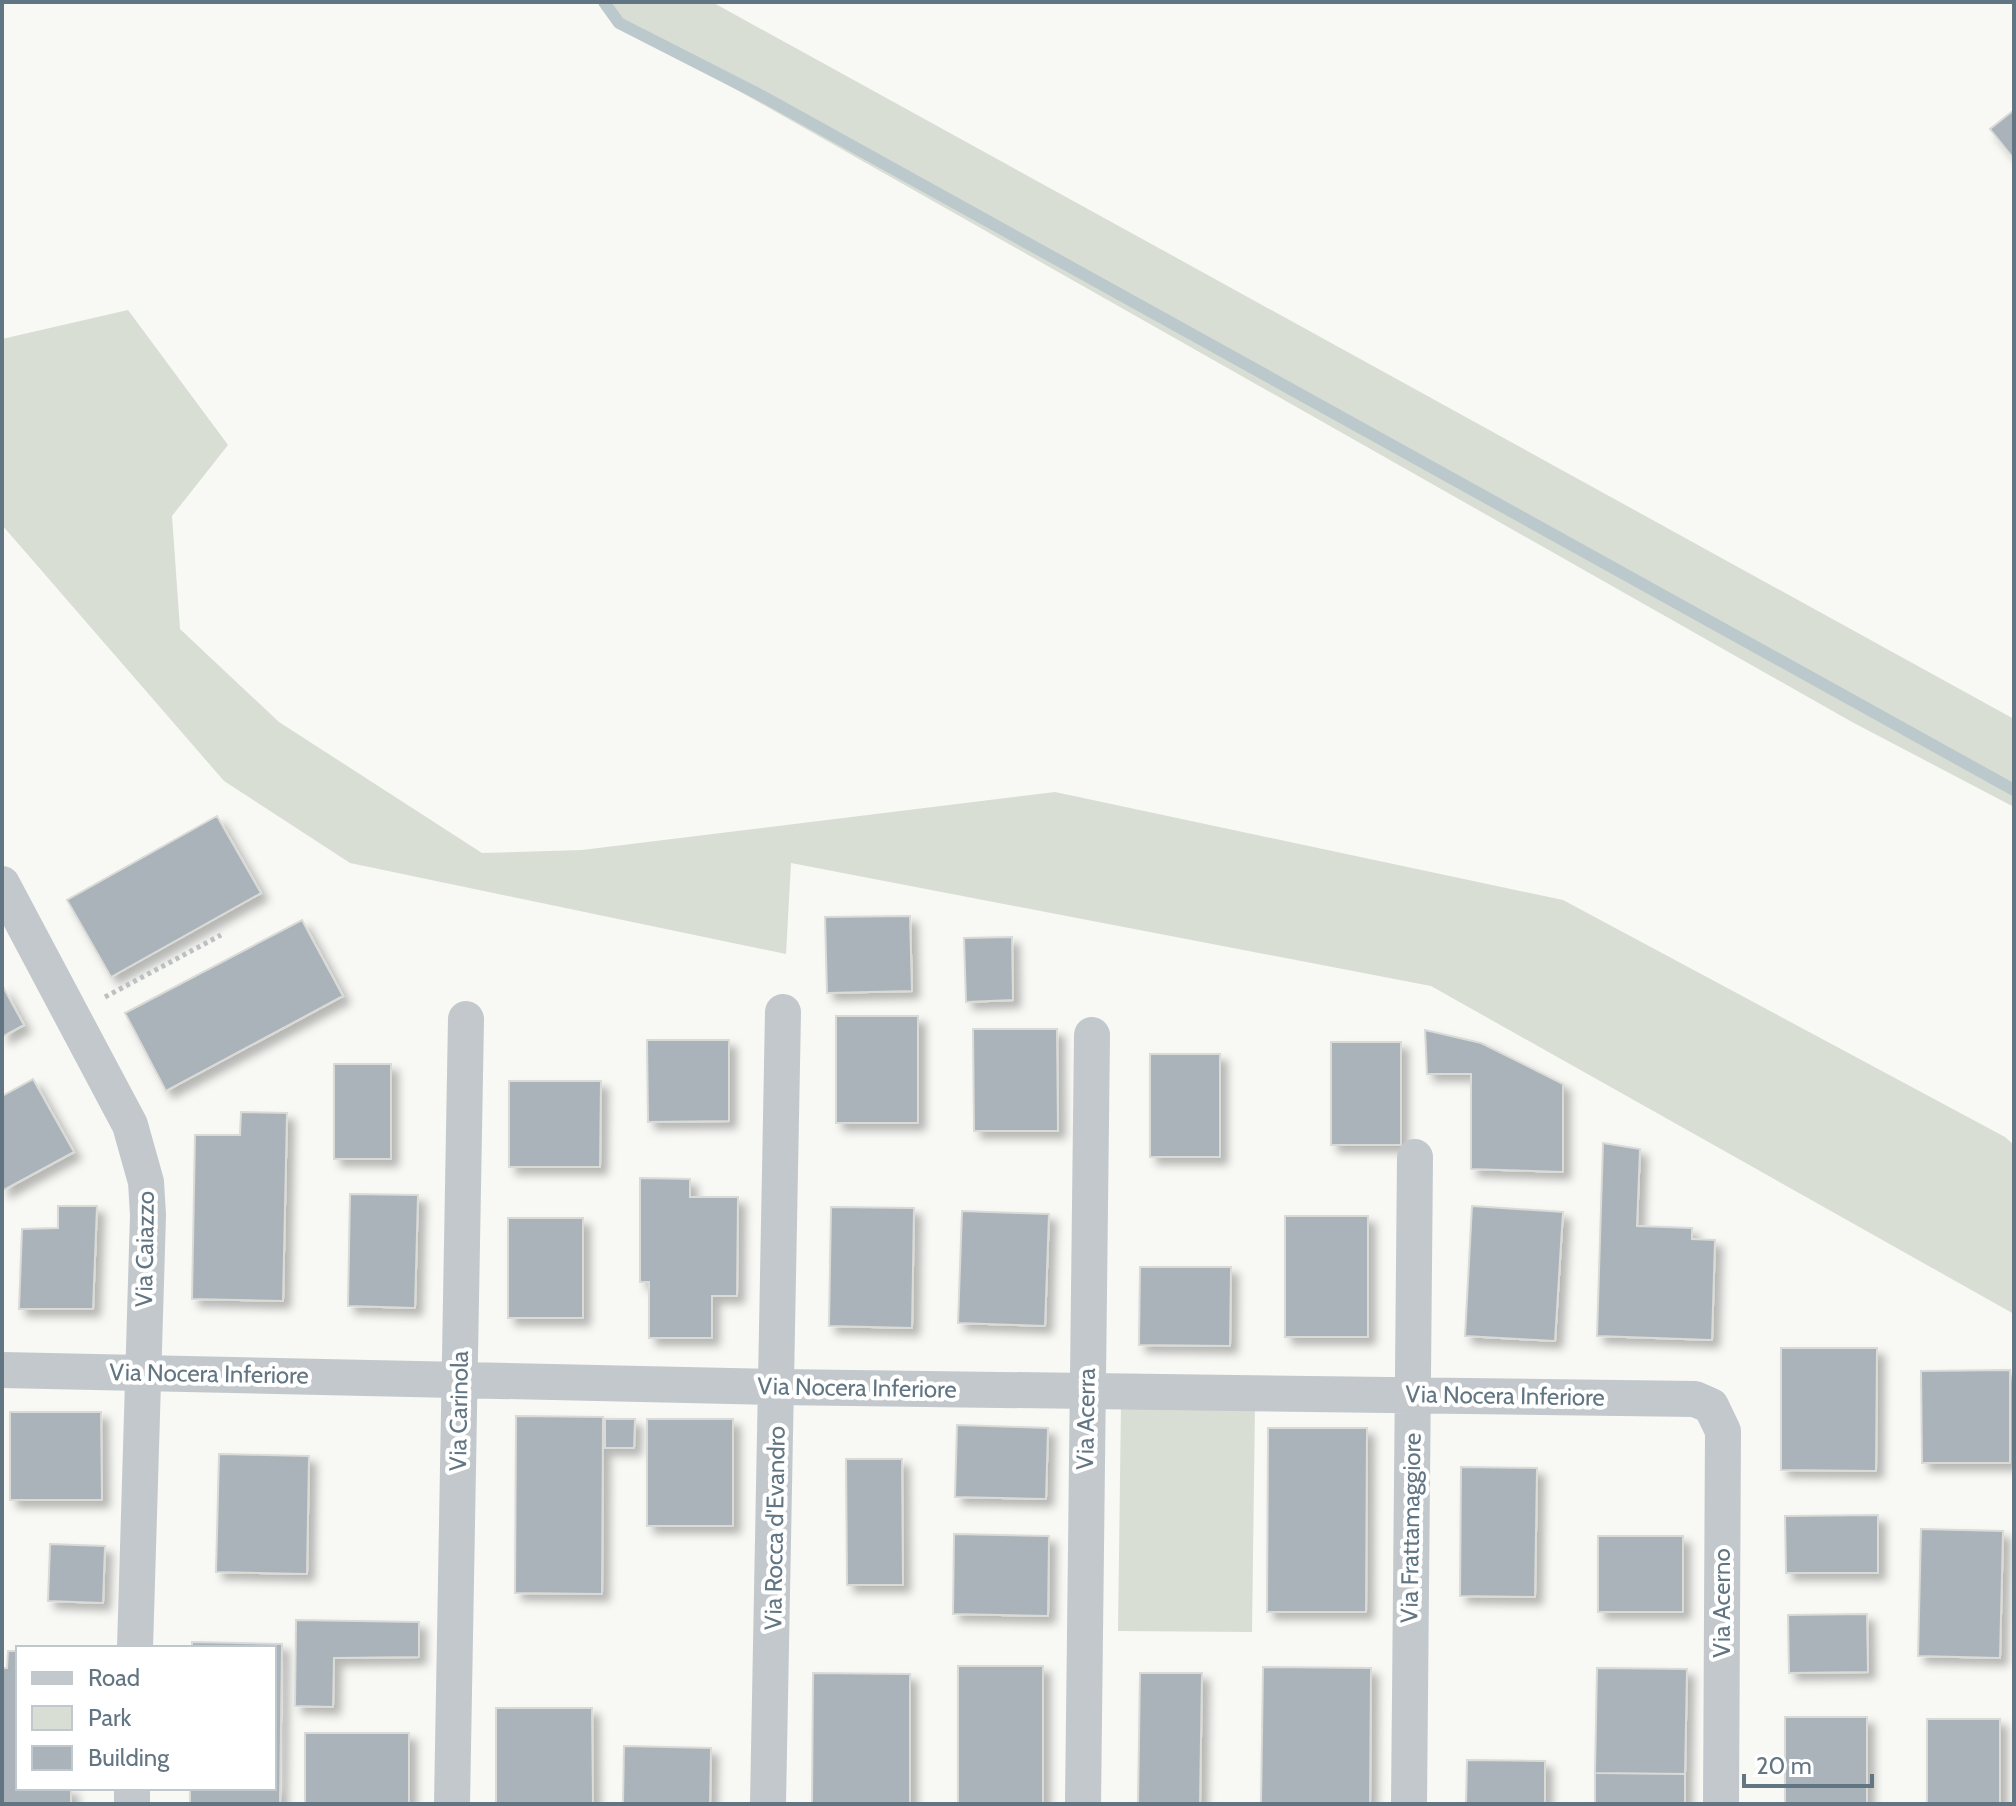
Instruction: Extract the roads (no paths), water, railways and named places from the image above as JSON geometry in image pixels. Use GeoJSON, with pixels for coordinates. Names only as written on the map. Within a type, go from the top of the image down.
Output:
{"type":"FeatureCollection","features":[{"type":"Feature","properties":{"kind":"street","name":"Via Caiazzo"},"geometry":{"type":"LineString","coordinates":[[2,884],[130,1125],[146,1182],[135,1646]]}},
{"type":"Feature","properties":{"kind":"street","name":"Via Rocca d'Evandro"},"geometry":{"type":"LineString","coordinates":[[768,1804],[783,1012]]}},
{"type":"Feature","properties":{"kind":"street","name":"Via Carinola"},"geometry":{"type":"LineString","coordinates":[[452,1804],[466,1019]]}},
{"type":"Feature","properties":{"kind":"street","name":"Via Acerra"},"geometry":{"type":"LineString","coordinates":[[1083,1804],[1092,1035]]}},
{"type":"Feature","properties":{"kind":"street","name":"Via Frattamaggiore"},"geometry":{"type":"LineString","coordinates":[[1409,1804],[1415,1157]]}},
{"type":"Feature","properties":{"kind":"street","name":"Via Nocera Inferiore"},"geometry":{"type":"LineString","coordinates":[[2,1370],[778,1387],[1687,1398],[1711,1406]]}},
{"type":"Feature","properties":{"kind":"street","name":"Via Acerno"},"geometry":{"type":"LineString","coordinates":[[1711,1406],[1723,1431],[1721,1804]]}},
{"type":"Feature","properties":{"kind":"waterway"},"geometry":{"type":"LineString","coordinates":[[604,2],[619,23],[762,96],[2014,790]]}}]}
